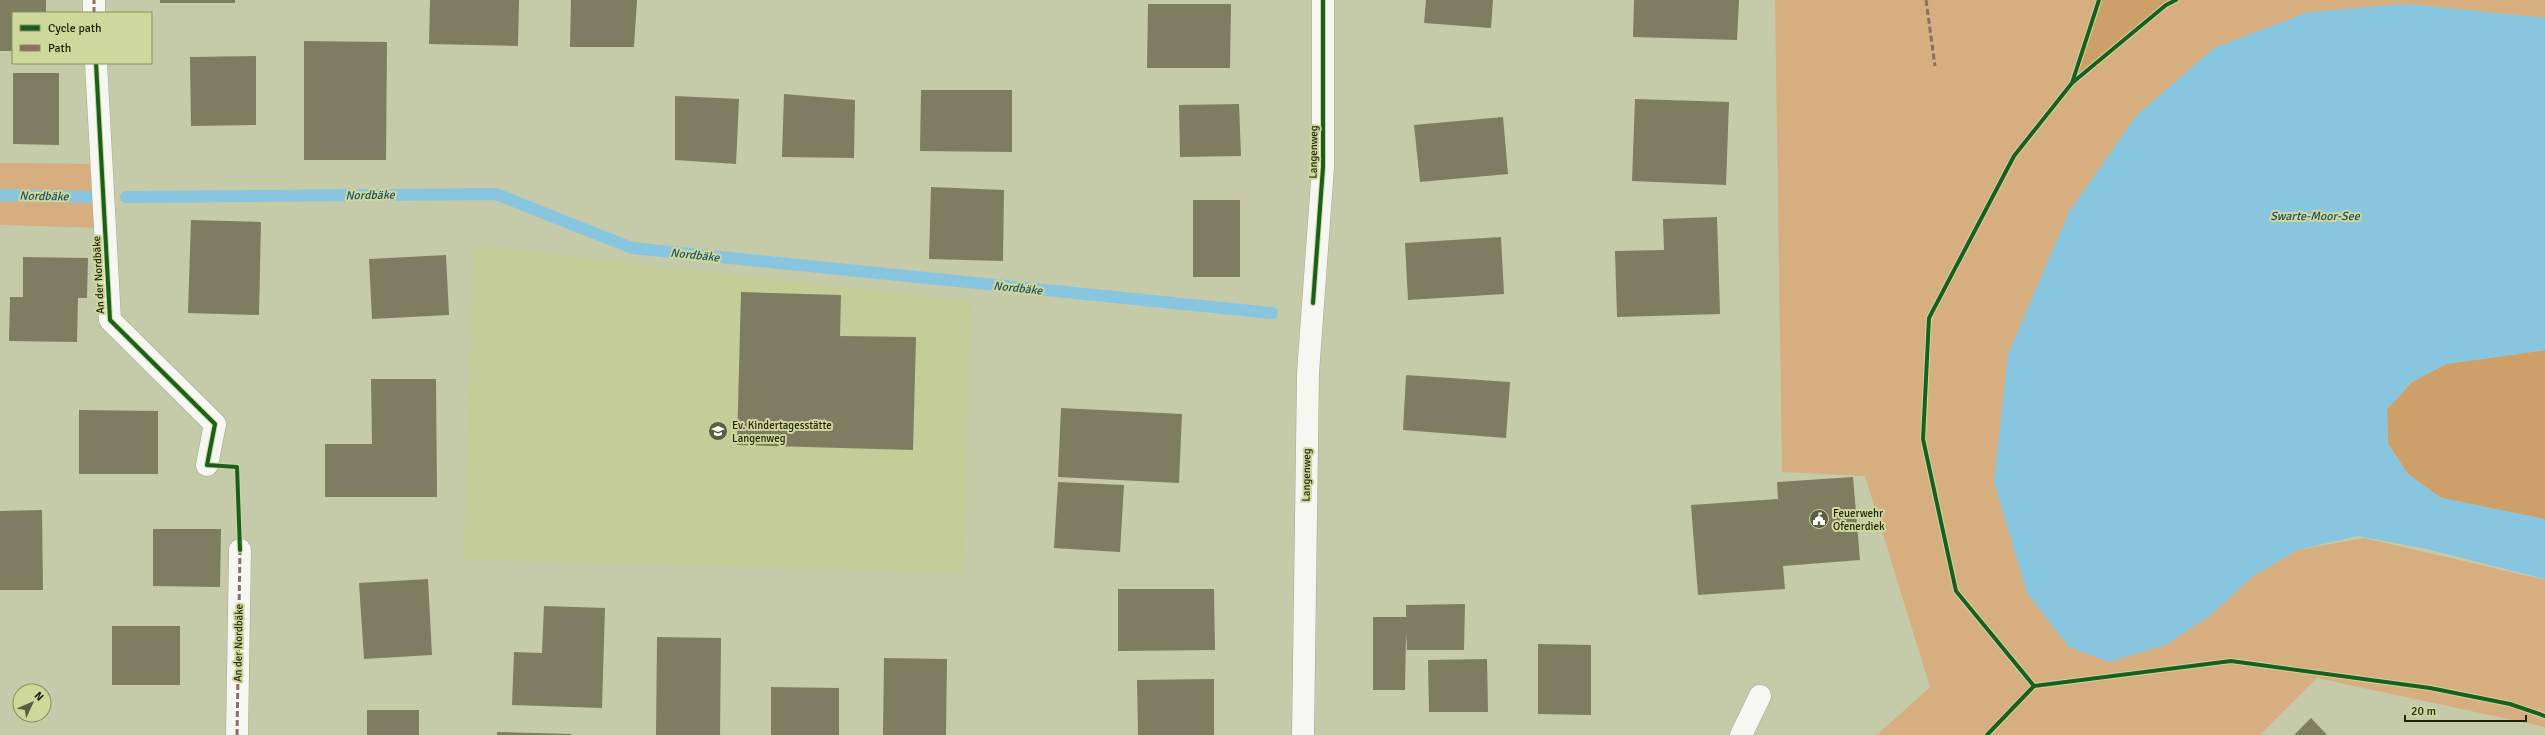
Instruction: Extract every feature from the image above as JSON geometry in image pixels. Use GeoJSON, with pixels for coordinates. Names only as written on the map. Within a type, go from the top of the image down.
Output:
{"type":"FeatureCollection","features":[{"type":"Feature","properties":{"kind":"street"},"geometry":{"type":"LineString","coordinates":[[94,0],[94,12]]}},
{"type":"Feature","properties":{"kind":"street","name":"Langenweg"},"geometry":{"type":"LineString","coordinates":[[1303,735],[1308,373],[1323,167],[1323,0]]}},
{"type":"Feature","properties":{"kind":"street","name":"An der Nordbäke"},"geometry":{"type":"LineString","coordinates":[[96,64],[110,320],[215,424],[207,465]]}},
{"type":"Feature","properties":{"kind":"street","name":"An der Nordbäke"},"geometry":{"type":"LineString","coordinates":[[237,735],[240,550]]}},
{"type":"Feature","properties":{"kind":"street"},"geometry":{"type":"LineString","coordinates":[[1741,735],[1760,696]]}},
{"type":"Feature","properties":{"kind":"shaded area"},"geometry":{"type":"Polygon","coordinates":[[[1775,0],[2099,0],[2073,82],[2166,5],[2176,0],[2545,0],[2545,18],[2407,4],[2214,48],[2136,116],[2065,222],[2166,645],[2212,614],[2253,576],[2298,550],[2364,538],[2545,580],[2545,727],[2317,678],[2260,735],[1877,735],[1930,687],[1865,476],[1782,472],[1775,0]]]}},
{"type":"Feature","properties":{"kind":"shaded area"},"geometry":{"type":"Polygon","coordinates":[[[2099,0],[2176,0],[2166,5],[2072,83],[2099,0]]]}},
{"type":"Feature","properties":{"kind":"shaded area"},"geometry":{"type":"Polygon","coordinates":[[[0,163],[101,164],[105,228],[0,225],[0,163]]]}},
{"type":"Feature","properties":{"kind":"shaded area","name":"Ev. Kindertagesstätte Langenweg"},"geometry":{"type":"Polygon","coordinates":[[[474,245],[971,302],[963,572],[464,560],[474,245]]]}},
{"type":"Feature","properties":{"kind":"shaded area"},"geometry":{"type":"Polygon","coordinates":[[[2545,350],[2545,519],[2441,498],[2408,474],[2388,444],[2387,409],[2412,382],[2446,364],[2545,350]]]}},
{"type":"Feature","properties":{"kind":"water","name":"Swarte-Moor-See"},"geometry":{"type":"Polygon","coordinates":[[[2407,4],[2545,18],[2545,350],[2446,364],[2412,382],[2387,409],[2388,444],[2408,474],[2441,498],[2545,519],[2545,579],[2427,549],[2357,536],[2298,550],[2253,576],[2212,614],[2166,645],[2109,662],[2069,647],[2027,593],[1994,482],[2008,354],[2069,212],[2136,116],[2214,48],[2308,12],[2407,4]]]}},
{"type":"Feature","properties":{"kind":"building"},"geometry":{"type":"Polygon","coordinates":[[[0,0],[46,0],[46,12],[12,12],[12,51],[0,51],[0,0]]]}},
{"type":"Feature","properties":{"kind":"building"},"geometry":{"type":"Polygon","coordinates":[[[160,0],[235,0],[235,3],[160,3],[160,0]]]}},
{"type":"Feature","properties":{"kind":"building"},"geometry":{"type":"Polygon","coordinates":[[[430,0],[519,0],[518,46],[429,44],[430,0]]]}},
{"type":"Feature","properties":{"kind":"building"},"geometry":{"type":"Polygon","coordinates":[[[571,0],[637,0],[634,47],[570,47],[571,0]]]}},
{"type":"Feature","properties":{"kind":"building"},"geometry":{"type":"Polygon","coordinates":[[[1426,0],[1493,0],[1491,28],[1424,23],[1426,0]]]}},
{"type":"Feature","properties":{"kind":"building"},"geometry":{"type":"Polygon","coordinates":[[[1634,0],[1739,0],[1737,40],[1633,37],[1634,0]]]}},
{"type":"Feature","properties":{"kind":"building"},"geometry":{"type":"Polygon","coordinates":[[[1148,4],[1231,4],[1230,68],[1147,68],[1148,4]]]}},
{"type":"Feature","properties":{"kind":"building"},"geometry":{"type":"Polygon","coordinates":[[[304,41],[387,42],[386,160],[304,160],[304,41]]]}},
{"type":"Feature","properties":{"kind":"building"},"geometry":{"type":"Polygon","coordinates":[[[256,56],[256,125],[191,126],[190,57],[256,56]]]}},
{"type":"Feature","properties":{"kind":"building"},"geometry":{"type":"Polygon","coordinates":[[[13,73],[59,73],[59,145],[13,144],[13,73]]]}},
{"type":"Feature","properties":{"kind":"building"},"geometry":{"type":"Polygon","coordinates":[[[921,90],[1012,90],[1012,152],[920,151],[921,90]]]}},
{"type":"Feature","properties":{"kind":"building"},"geometry":{"type":"Polygon","coordinates":[[[784,94],[855,100],[854,158],[782,157],[784,94]]]}},
{"type":"Feature","properties":{"kind":"building"},"geometry":{"type":"Polygon","coordinates":[[[675,96],[739,99],[736,164],[675,160],[675,96]]]}},
{"type":"Feature","properties":{"kind":"building"},"geometry":{"type":"Polygon","coordinates":[[[1635,99],[1729,102],[1726,185],[1632,181],[1635,99]]]}},
{"type":"Feature","properties":{"kind":"building"},"geometry":{"type":"Polygon","coordinates":[[[1239,104],[1241,156],[1180,157],[1179,105],[1239,104]]]}},
{"type":"Feature","properties":{"kind":"building"},"geometry":{"type":"Polygon","coordinates":[[[1503,117],[1508,174],[1420,182],[1414,125],[1503,117]]]}},
{"type":"Feature","properties":{"kind":"building"},"geometry":{"type":"Polygon","coordinates":[[[931,187],[1004,190],[1003,261],[929,259],[931,187]]]}},
{"type":"Feature","properties":{"kind":"building"},"geometry":{"type":"Polygon","coordinates":[[[1193,200],[1240,200],[1240,277],[1193,277],[1193,200]]]}},
{"type":"Feature","properties":{"kind":"building"},"geometry":{"type":"Polygon","coordinates":[[[1717,217],[1720,314],[1617,317],[1615,251],[1664,250],[1663,219],[1717,217]]]}},
{"type":"Feature","properties":{"kind":"building"},"geometry":{"type":"Polygon","coordinates":[[[191,220],[261,222],[259,315],[188,313],[191,220]]]}},
{"type":"Feature","properties":{"kind":"building"},"geometry":{"type":"Polygon","coordinates":[[[1501,237],[1504,294],[1408,300],[1405,243],[1501,237]]]}},
{"type":"Feature","properties":{"kind":"building"},"geometry":{"type":"Polygon","coordinates":[[[446,255],[449,315],[372,319],[369,259],[446,255]]]}},
{"type":"Feature","properties":{"kind":"building"},"geometry":{"type":"Polygon","coordinates":[[[23,257],[88,258],[87,298],[78,298],[77,342],[9,341],[10,297],[23,297],[23,257]]]}},
{"type":"Feature","properties":{"kind":"building"},"geometry":{"type":"Polygon","coordinates":[[[741,292],[841,295],[840,336],[916,337],[913,450],[737,445],[741,292]]]}},
{"type":"Feature","properties":{"kind":"building"},"geometry":{"type":"Polygon","coordinates":[[[1406,375],[1510,382],[1506,438],[1403,430],[1406,375]]]}},
{"type":"Feature","properties":{"kind":"building"},"geometry":{"type":"Polygon","coordinates":[[[371,379],[436,379],[437,497],[325,497],[325,444],[372,444],[371,379]]]}},
{"type":"Feature","properties":{"kind":"building"},"geometry":{"type":"Polygon","coordinates":[[[1061,408],[1182,414],[1179,483],[1058,477],[1061,408]]]}},
{"type":"Feature","properties":{"kind":"building"},"geometry":{"type":"Polygon","coordinates":[[[79,410],[158,411],[158,474],[79,474],[79,410]]]}},
{"type":"Feature","properties":{"kind":"building"},"geometry":{"type":"Polygon","coordinates":[[[1853,477],[1860,560],[1783,566],[1785,589],[1698,595],[1691,505],[1778,499],[1777,482],[1853,477]]]}},
{"type":"Feature","properties":{"kind":"building"},"geometry":{"type":"Polygon","coordinates":[[[1058,482],[1124,485],[1120,552],[1054,548],[1058,482]]]}},
{"type":"Feature","properties":{"kind":"building"},"geometry":{"type":"Polygon","coordinates":[[[42,510],[43,590],[0,590],[0,511],[42,510]]]}},
{"type":"Feature","properties":{"kind":"building"},"geometry":{"type":"Polygon","coordinates":[[[153,529],[221,529],[220,587],[153,586],[153,529]]]}},
{"type":"Feature","properties":{"kind":"building"},"geometry":{"type":"Polygon","coordinates":[[[428,579],[432,655],[364,659],[359,583],[428,579]]]}},
{"type":"Feature","properties":{"kind":"building"},"geometry":{"type":"Polygon","coordinates":[[[1118,589],[1214,589],[1215,650],[1118,651],[1118,589]]]}},
{"type":"Feature","properties":{"kind":"building"},"geometry":{"type":"Polygon","coordinates":[[[1465,604],[1464,650],[1407,650],[1406,632],[1405,690],[1373,690],[1373,617],[1406,617],[1406,605],[1465,604]]]}},
{"type":"Feature","properties":{"kind":"building"},"geometry":{"type":"Polygon","coordinates":[[[544,606],[605,608],[602,708],[512,705],[514,652],[542,653],[544,606]]]}},
{"type":"Feature","properties":{"kind":"building"},"geometry":{"type":"Polygon","coordinates":[[[112,626],[180,626],[180,685],[112,685],[112,626]]]}},
{"type":"Feature","properties":{"kind":"building"},"geometry":{"type":"Polygon","coordinates":[[[657,637],[721,638],[720,735],[656,735],[657,637]]]}},
{"type":"Feature","properties":{"kind":"building"},"geometry":{"type":"Polygon","coordinates":[[[1538,644],[1591,645],[1591,715],[1538,714],[1538,644]]]}},
{"type":"Feature","properties":{"kind":"building"},"geometry":{"type":"Polygon","coordinates":[[[884,658],[947,659],[946,735],[883,735],[884,658]]]}},
{"type":"Feature","properties":{"kind":"building"},"geometry":{"type":"Polygon","coordinates":[[[1487,659],[1488,712],[1429,712],[1428,660],[1487,659]]]}},
{"type":"Feature","properties":{"kind":"building"},"geometry":{"type":"Polygon","coordinates":[[[1214,679],[1214,735],[1138,735],[1137,680],[1214,679]]]}},
{"type":"Feature","properties":{"kind":"building"},"geometry":{"type":"Polygon","coordinates":[[[771,687],[839,688],[839,735],[771,735],[771,687]]]}},
{"type":"Feature","properties":{"kind":"building"},"geometry":{"type":"Polygon","coordinates":[[[367,710],[419,710],[419,735],[367,735],[367,710]]]}},
{"type":"Feature","properties":{"kind":"building"},"geometry":{"type":"Polygon","coordinates":[[[2311,718],[2327,735],[2294,735],[2311,718]]]}},
{"type":"Feature","properties":{"kind":"building"},"geometry":{"type":"Polygon","coordinates":[[[497,732],[571,734],[571,735],[497,735],[497,732]]]}},
{"type":"Feature","properties":{"kind":"waterway","name":"Nordbäke"},"geometry":{"type":"LineString","coordinates":[[126,197],[496,194],[632,248],[1272,313]]}},
{"type":"Feature","properties":{"kind":"waterway","name":"Nordbäke"},"geometry":{"type":"LineString","coordinates":[[0,195],[89,197]]}},
{"type":"Feature","properties":{"kind":"marked path"},"geometry":{"type":"LineString","coordinates":[[94,0],[94,12]]}},
{"type":"Feature","properties":{"kind":"marked path"},"geometry":{"type":"LineString","coordinates":[[1926,0],[1935,66]]}},
{"type":"Feature","properties":{"kind":"marked path"},"geometry":{"type":"LineString","coordinates":[[237,735],[240,550]]}},
{"type":"Feature","properties":{"kind":"cycle path"},"geometry":{"type":"LineString","coordinates":[[1313,303],[1323,167],[1323,0]]}},
{"type":"Feature","properties":{"kind":"cycle path"},"geometry":{"type":"LineString","coordinates":[[2072,83],[2099,0]]}},
{"type":"Feature","properties":{"kind":"cycle path"},"geometry":{"type":"LineString","coordinates":[[2034,686],[1956,591],[1923,439],[1929,318],[2014,156],[2072,83],[2166,5],[2176,0]]}},
{"type":"Feature","properties":{"kind":"cycle path"},"geometry":{"type":"LineString","coordinates":[[96,64],[110,320],[215,424],[207,465],[237,467],[240,550]]}},
{"type":"Feature","properties":{"kind":"cycle path"},"geometry":{"type":"LineString","coordinates":[[1987,735],[2034,686],[2231,661],[2430,688],[2510,704],[2545,716]]}},
{"type":"Feature","properties":{"kind":"place","name":"Ev. Kindertagesstätte Langenweg"},"geometry":{"type":"Point","coordinates":[718,431]}},
{"type":"Feature","properties":{"kind":"place","name":"Feuerwehr Ofenerdiek"},"geometry":{"type":"Point","coordinates":[1819,519]}}]}
